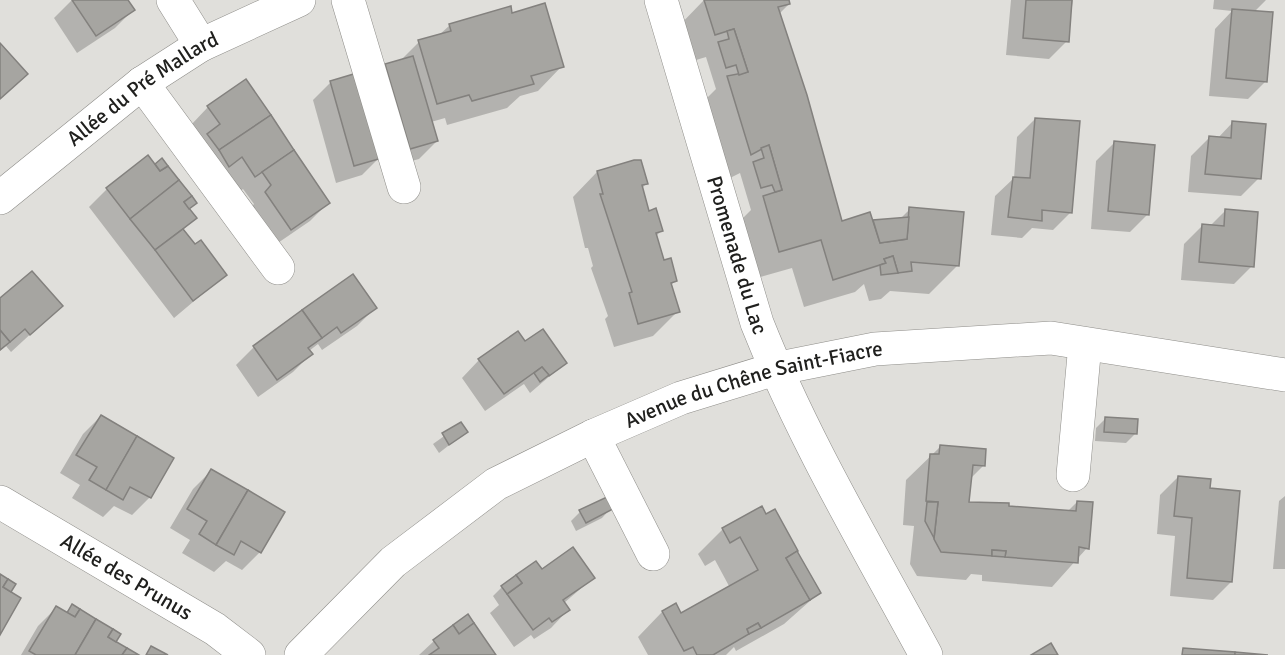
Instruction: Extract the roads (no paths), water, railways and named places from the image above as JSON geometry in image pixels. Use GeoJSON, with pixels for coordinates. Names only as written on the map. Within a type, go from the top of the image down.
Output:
{"type":"FeatureCollection","features":[{"type":"Feature","properties":{"kind":"street"},"geometry":{"type":"LineString","coordinates":[[173,0],[201,45]]}},
{"type":"Feature","properties":{"kind":"street","name":"Allée du Pré Mallard"},"geometry":{"type":"LineString","coordinates":[[4,187],[142,83],[201,45],[299,0]]}},
{"type":"Feature","properties":{"kind":"street"},"geometry":{"type":"LineString","coordinates":[[348,0],[404,187]]}},
{"type":"Feature","properties":{"kind":"street","name":"Promenade du Lac"},"geometry":{"type":"LineString","coordinates":[[661,0],[757,323],[775,369],[798,419],[926,655]]}},
{"type":"Feature","properties":{"kind":"street"},"geometry":{"type":"LineString","coordinates":[[142,83],[278,268]]}},
{"type":"Feature","properties":{"kind":"street","name":"Avenue du Chêne Saint-Fiacre"},"geometry":{"type":"LineString","coordinates":[[301,655],[393,562],[496,484],[593,436],[681,398],[775,369],[875,349],[1050,338],[1285,375]]}},
{"type":"Feature","properties":{"kind":"street"},"geometry":{"type":"LineString","coordinates":[[1073,475],[1085,344]]}},
{"type":"Feature","properties":{"kind":"street"},"geometry":{"type":"LineString","coordinates":[[593,436],[653,554]]}},
{"type":"Feature","properties":{"kind":"street","name":"Allée des Prunus"},"geometry":{"type":"LineString","coordinates":[[0,502],[215,629],[249,655]]}}]}
